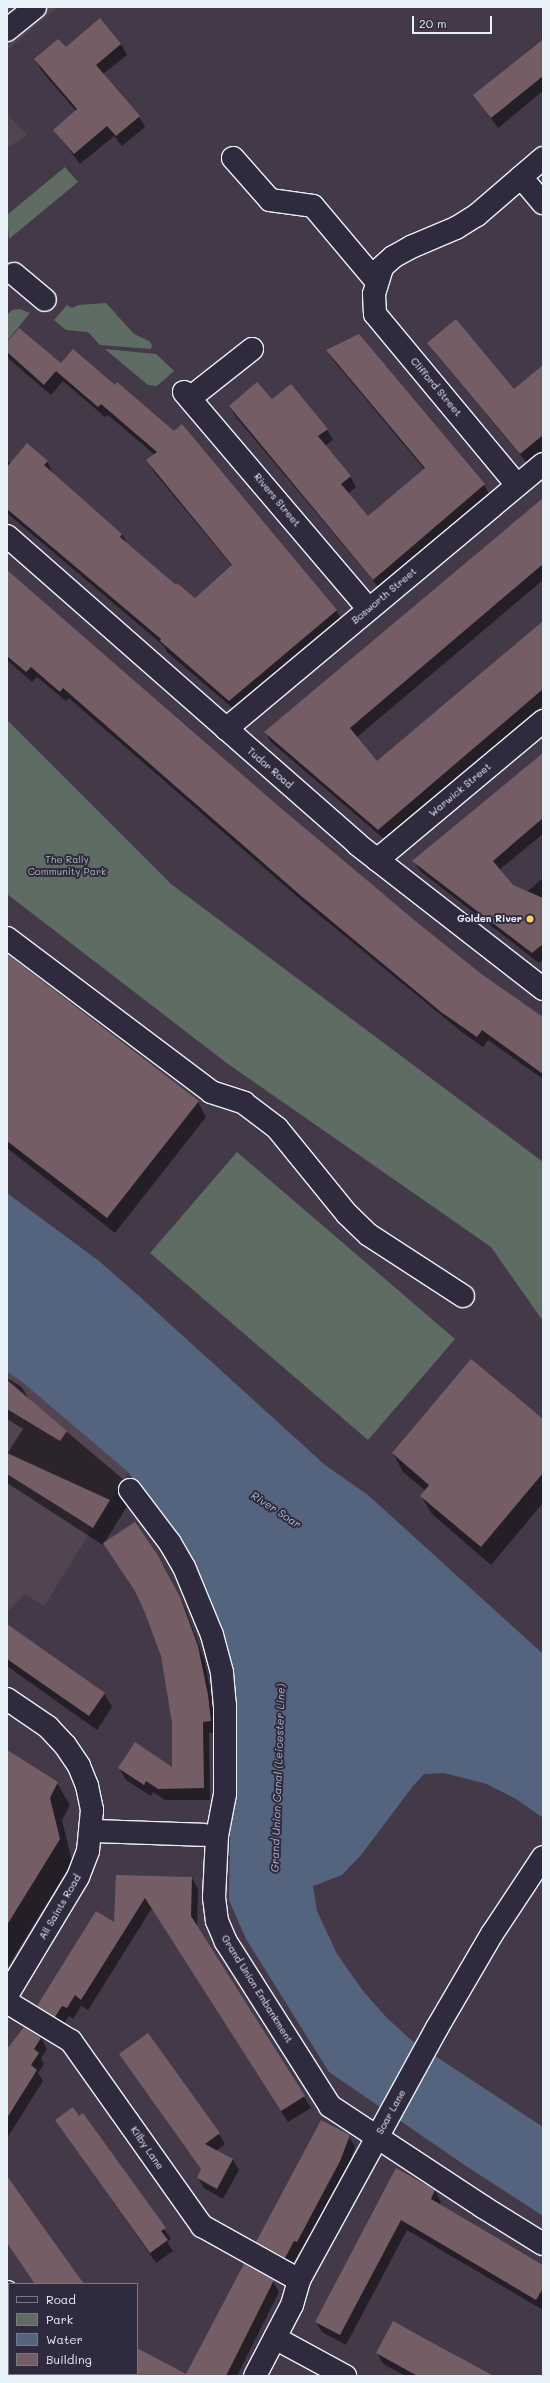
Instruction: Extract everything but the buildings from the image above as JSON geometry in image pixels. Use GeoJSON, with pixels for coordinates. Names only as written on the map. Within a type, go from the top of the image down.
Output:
{"type":"FeatureCollection","features":[{"type":"Feature","properties":{"kind":"street"},"geometry":{"type":"LineString","coordinates":[[7,30],[35,7]]}},
{"type":"Feature","properties":{"kind":"street"},"geometry":{"type":"LineString","coordinates":[[232,158],[270,200],[313,206],[376,282]]}},
{"type":"Feature","properties":{"kind":"street","name":"Clifford Street"},"geometry":{"type":"LineString","coordinates":[[517,485],[376,314],[374,294],[376,282],[382,267],[393,257],[411,246],[456,228],[477,215],[543,158]]}},
{"type":"Feature","properties":{"kind":"street"},"geometry":{"type":"LineString","coordinates":[[521,177],[543,204]]}},
{"type":"Feature","properties":{"kind":"street"},"geometry":{"type":"LineString","coordinates":[[9,274],[45,300]]}},
{"type":"Feature","properties":{"kind":"street","name":"Rivers Street"},"geometry":{"type":"LineString","coordinates":[[252,349],[187,395],[369,609]]}},
{"type":"Feature","properties":{"kind":"street","name":"Bosworth Street"},"geometry":{"type":"LineString","coordinates":[[226,729],[543,464]]}},
{"type":"Feature","properties":{"kind":"street","name":"Tudor Road"},"geometry":{"type":"LineString","coordinates":[[7,536],[377,860],[540,983]]}},
{"type":"Feature","properties":{"kind":"street","name":"Warwick Street"},"geometry":{"type":"LineString","coordinates":[[377,860],[543,721]]}},
{"type":"Feature","properties":{"kind":"street"},"geometry":{"type":"LineString","coordinates":[[7,938],[210,1092],[244,1102],[277,1128],[347,1214],[369,1234],[463,1296]]}},
{"type":"Feature","properties":{"kind":"street","name":"Grand Union Embankment"},"geometry":{"type":"LineString","coordinates":[[130,1490],[170,1543],[184,1567],[212,1635],[222,1673],[225,1705],[225,1794],[216,1836],[214,1897],[220,1928],[330,2106],[382,2129],[543,2244]]}},
{"type":"Feature","properties":{"kind":"street","name":"All Saints Road"},"geometry":{"type":"LineString","coordinates":[[7,1699],[48,1727],[79,1766],[87,1786],[92,1810],[88,1851],[78,1877],[7,1995]]}},
{"type":"Feature","properties":{"kind":"street"},"geometry":{"type":"LineString","coordinates":[[91,1831],[204,1835]]}},
{"type":"Feature","properties":{"kind":"street","name":"Soar Lane"},"geometry":{"type":"LineString","coordinates":[[255,2376],[292,2305],[299,2280],[437,2028],[496,1928],[543,1857]]}},
{"type":"Feature","properties":{"kind":"street","name":"Kilby Lane"},"geometry":{"type":"LineString","coordinates":[[7,2002],[71,2041],[199,2223],[218,2236],[299,2280]]}},
{"type":"Feature","properties":{"kind":"street"},"geometry":{"type":"LineString","coordinates":[[275,2338],[345,2376]]}},
{"type":"Feature","properties":{"kind":"shaded area"},"geometry":{"type":"Polygon","coordinates":[[[7,7],[58,7],[7,50],[7,7]]]}},
{"type":"Feature","properties":{"kind":"shaded area"},"geometry":{"type":"Polygon","coordinates":[[[7,114],[27,135],[7,148],[7,114]]]}},
{"type":"Feature","properties":{"kind":"shaded area"},"geometry":{"type":"Polygon","coordinates":[[[7,1372],[22,1382],[128,1472],[44,1606],[25,1594],[7,1612],[7,1372]]]}},
{"type":"Feature","properties":{"kind":"green space"},"geometry":{"type":"Polygon","coordinates":[[[65,167],[78,182],[9,239],[7,215],[65,167]]]}},
{"type":"Feature","properties":{"kind":"green space"},"geometry":{"type":"Polygon","coordinates":[[[106,303],[134,334],[149,341],[152,345],[151,349],[100,345],[88,332],[66,330],[54,320],[67,305],[72,308],[79,305],[106,303]]]}},
{"type":"Feature","properties":{"kind":"green space"},"geometry":{"type":"Polygon","coordinates":[[[20,309],[30,313],[7,341],[7,315],[12,310],[20,309]]]}},
{"type":"Feature","properties":{"kind":"green space"},"geometry":{"type":"Polygon","coordinates":[[[105,349],[156,354],[174,371],[157,386],[148,385],[105,349]]]}},
{"type":"Feature","properties":{"kind":"green space","name":"The Rally Community Park"},"geometry":{"type":"Polygon","coordinates":[[[7,720],[171,884],[543,1162],[543,1321],[491,1247],[228,1064],[7,894],[7,720]]]}},
{"type":"Feature","properties":{"kind":"green space"},"geometry":{"type":"Polygon","coordinates":[[[237,1152],[455,1339],[368,1440],[150,1253],[237,1152]]]}},
{"type":"Feature","properties":{"kind":"water"},"geometry":{"type":"Polygon","coordinates":[[[7,1193],[99,1261],[325,1465],[368,1495],[543,1654],[543,1818],[516,1799],[487,1784],[444,1773],[424,1774],[413,1786],[361,1855],[342,1875],[313,1886],[317,1911],[337,1954],[363,1991],[387,2018],[411,2040],[543,2127],[543,2216],[466,2166],[329,2072],[246,1939],[229,1900],[231,1784],[213,1612],[195,1563],[128,1472],[22,1382],[7,1372],[7,1193]]]}},
{"type":"Feature","properties":{"kind":"place","name":"Golden River"},"geometry":{"type":"Point","coordinates":[530,919]}},
{"type":"Feature","properties":{"kind":"water label","name":"River Soar"},"geometry":{"type":"Point","coordinates":[276,1510]}},
{"type":"Feature","properties":{"kind":"water label","name":"Grand Union Canal (Leicester Line)"},"geometry":{"type":"Point","coordinates":[278,1778]}}]}
